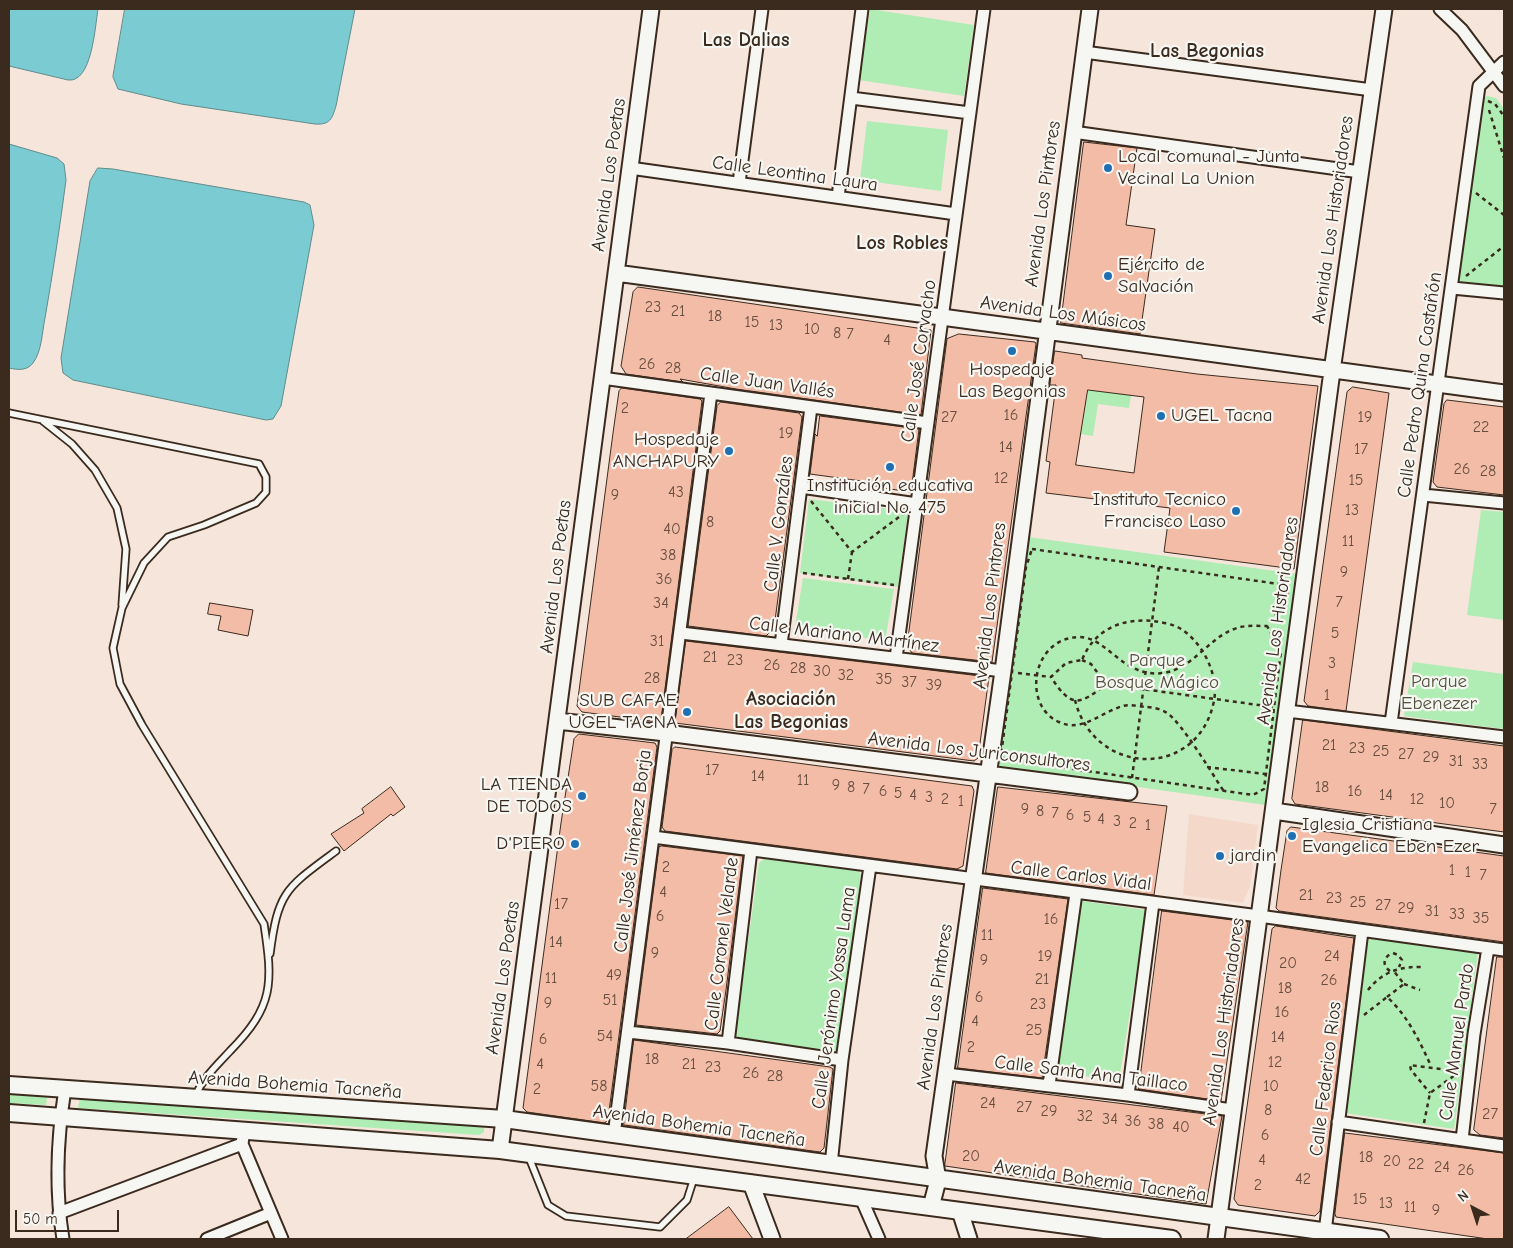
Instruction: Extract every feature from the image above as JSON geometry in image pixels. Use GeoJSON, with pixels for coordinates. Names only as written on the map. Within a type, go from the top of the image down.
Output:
{"type":"FeatureCollection","features":[{"type":"Feature","properties":{"kind":"main road","name":"Avenida Bohemia Tacneña"},"geometry":{"type":"LineString","coordinates":[[9,1085],[504,1119],[938,1180],[1380,1239]]}},
{"type":"Feature","properties":{"kind":"main road"},"geometry":{"type":"LineString","coordinates":[[9,1113],[61,1116],[243,1137],[528,1153],[1172,1239]]}},
{"type":"Feature","properties":{"kind":"street","name":"Avenida Los Poetas"},"geometry":{"type":"LineString","coordinates":[[500,1150],[651,9]]}},
{"type":"Feature","properties":{"kind":"street"},"geometry":{"type":"LineString","coordinates":[[739,183],[762,9]]}},
{"type":"Feature","properties":{"kind":"street"},"geometry":{"type":"LineString","coordinates":[[838,197],[862,9]]}},
{"type":"Feature","properties":{"kind":"street","name":"Calle José Corvacho"},"geometry":{"type":"LineString","coordinates":[[896,658],[984,9]]}},
{"type":"Feature","properties":{"kind":"street","name":"Avenida Los Pintores"},"geometry":{"type":"LineString","coordinates":[[931,1207],[938,1180],[934,1156],[988,773],[1007,671],[1046,333],[1090,9]]}},
{"type":"Feature","properties":{"kind":"street","name":"Avenida Los Historiadores"},"geometry":{"type":"LineString","coordinates":[[1216,1239],[1274,811],[1280,709],[1332,371],[1384,9]]}},
{"type":"Feature","properties":{"kind":"street"},"geometry":{"type":"LineString","coordinates":[[1440,9],[1462,30],[1504,86]]}},
{"type":"Feature","properties":{"kind":"street"},"geometry":{"type":"LineString","coordinates":[[1084,52],[1372,90]]}},
{"type":"Feature","properties":{"kind":"street","name":"Calle Pedro Quina Castañón"},"geometry":{"type":"LineString","coordinates":[[1391,723],[1438,384],[1456,284],[1479,86],[1504,62]]}},
{"type":"Feature","properties":{"kind":"street"},"geometry":{"type":"LineString","coordinates":[[851,98],[970,113]]}},
{"type":"Feature","properties":{"kind":"street"},"geometry":{"type":"LineString","coordinates":[[1073,132],[1360,172]]}},
{"type":"Feature","properties":{"kind":"street","name":"Calle Leontina Laura"},"geometry":{"type":"LineString","coordinates":[[630,168],[956,214]]}},
{"type":"Feature","properties":{"kind":"street","name":"Avenida Los Músicos"},"geometry":{"type":"LineString","coordinates":[[616,273],[1046,333],[1504,393]]}},
{"type":"Feature","properties":{"kind":"street"},"geometry":{"type":"LineString","coordinates":[[1456,284],[1504,293]]}},
{"type":"Feature","properties":{"kind":"street","name":"Calle Juan Vallés"},"geometry":{"type":"LineString","coordinates":[[602,378],[928,423]]}},
{"type":"Feature","properties":{"kind":"street","name":"Calle José Jiménez Borja"},"geometry":{"type":"LineString","coordinates":[[614,1135],[711,393]]}},
{"type":"Feature","properties":{"kind":"street","name":"Calle V. Gonzáles"},"geometry":{"type":"LineString","coordinates":[[781,645],[811,407]]}},
{"type":"Feature","properties":{"kind":"street"},"geometry":{"type":"LineString","coordinates":[[801,487],[917,504]]}},
{"type":"Feature","properties":{"kind":"street"},"geometry":{"type":"LineString","coordinates":[[1423,494],[1504,503]]}},
{"type":"Feature","properties":{"kind":"street","name":"Calle Mariano Martínez"},"geometry":{"type":"LineString","coordinates":[[681,633],[1007,671]]}},
{"type":"Feature","properties":{"kind":"street"},"geometry":{"type":"LineString","coordinates":[[1280,709],[1504,737]]}},
{"type":"Feature","properties":{"kind":"street","name":"Avenida Los Juriconsultores"},"geometry":{"type":"LineString","coordinates":[[557,721],[988,773],[1130,785]]}},
{"type":"Feature","properties":{"kind":"street"},"geometry":{"type":"LineString","coordinates":[[1274,811],[1504,845]]}},
{"type":"Feature","properties":{"kind":"street","name":"Calle Carlos Vidal"},"geometry":{"type":"LineString","coordinates":[[653,837],[1504,950]]}},
{"type":"Feature","properties":{"kind":"street","name":"Calle Coronel Velarde"},"geometry":{"type":"LineString","coordinates":[[728,1043],[751,850]]}},
{"type":"Feature","properties":{"kind":"street","name":"Calle Jerónimo Yossa Lama"},"geometry":{"type":"LineString","coordinates":[[831,1165],[842,1060],[870,866]]}},
{"type":"Feature","properties":{"kind":"street"},"geometry":{"type":"LineString","coordinates":[[1049,1085],[1076,894]]}},
{"type":"Feature","properties":{"kind":"street"},"geometry":{"type":"LineString","coordinates":[[1128,1095],[1153,903]]}},
{"type":"Feature","properties":{"kind":"street","name":"Calle Federico Rios"},"geometry":{"type":"LineString","coordinates":[[1325,1232],[1362,931]]}},
{"type":"Feature","properties":{"kind":"street","name":"Calle Manuel Pardo"},"geometry":{"type":"LineString","coordinates":[[1462,1140],[1474,1034],[1488,948]]}},
{"type":"Feature","properties":{"kind":"street"},"geometry":{"type":"LineString","coordinates":[[628,1032],[728,1043],[842,1060]]}},
{"type":"Feature","properties":{"kind":"street","name":"Calle Santa Ana Taillaco"},"geometry":{"type":"LineString","coordinates":[[946,1074],[1049,1085],[1232,1110]]}},
{"type":"Feature","properties":{"kind":"street"},"geometry":{"type":"LineString","coordinates":[[63,1239],[59,1213],[61,1116],[65,1089]]}},
{"type":"Feature","properties":{"kind":"street"},"geometry":{"type":"LineString","coordinates":[[1338,1122],[1504,1146]]}},
{"type":"Feature","properties":{"kind":"street"},"geometry":{"type":"LineString","coordinates":[[59,1213],[243,1137],[282,1239]]}},
{"type":"Feature","properties":{"kind":"street"},"geometry":{"type":"LineString","coordinates":[[751,1183],[772,1239]]}},
{"type":"Feature","properties":{"kind":"street"},"geometry":{"type":"LineString","coordinates":[[862,1198],[879,1239]]}},
{"type":"Feature","properties":{"kind":"street"},"geometry":{"type":"LineString","coordinates":[[960,1211],[969,1239]]}},
{"type":"Feature","properties":{"kind":"street"},"geometry":{"type":"LineString","coordinates":[[207,1239],[271,1213]]}},
{"type":"Feature","properties":{"kind":"lane"},"geometry":{"type":"LineString","coordinates":[[9,413],[259,464],[266,476],[266,492],[256,503],[204,525],[168,537],[144,563],[122,608]]}},
{"type":"Feature","properties":{"kind":"lane"},"geometry":{"type":"LineString","coordinates":[[41,420],[72,444],[95,470],[117,508],[126,549],[122,608],[113,648],[120,684],[142,726],[264,924],[269,961]]}},
{"type":"Feature","properties":{"kind":"lane"},"geometry":{"type":"LineString","coordinates":[[194,1098],[206,1074],[256,1022],[267,996],[274,921],[282,898],[296,880],[336,851]]}},
{"type":"Feature","properties":{"kind":"lane"},"geometry":{"type":"LineString","coordinates":[[528,1153],[548,1205],[566,1216],[660,1227],[687,1200],[694,1176]]}},
{"type":"Feature","properties":{"kind":"path"},"geometry":{"type":"LineString","coordinates":[[1486,101],[1504,158]]}},
{"type":"Feature","properties":{"kind":"path"},"geometry":{"type":"LineString","coordinates":[[1469,188],[1504,215]]}},
{"type":"Feature","properties":{"kind":"path"},"geometry":{"type":"LineString","coordinates":[[1456,284],[1504,246]]}},
{"type":"Feature","properties":{"kind":"path"},"geometry":{"type":"LineString","coordinates":[[810,500],[852,552]]}},
{"type":"Feature","properties":{"kind":"path"},"geometry":{"type":"LineString","coordinates":[[848,579],[852,552],[907,511]]}},
{"type":"Feature","properties":{"kind":"path"},"geometry":{"type":"LineString","coordinates":[[1032,549],[1286,585]]}},
{"type":"Feature","properties":{"kind":"path"},"geometry":{"type":"LineString","coordinates":[[1130,785],[1135,759],[1159,567]]}},
{"type":"Feature","properties":{"kind":"path"},"geometry":{"type":"LineString","coordinates":[[801,573],[897,586]]}},
{"type":"Feature","properties":{"kind":"path"},"geometry":{"type":"LineString","coordinates":[[1075,700],[1084,724],[1104,747],[1135,759],[1163,758],[1178,752],[1190,743],[1202,730],[1214,699],[1211,668],[1203,651],[1180,628],[1134,619],[1116,625],[1094,640],[1082,660]]}},
{"type":"Feature","properties":{"kind":"path"},"geometry":{"type":"LineString","coordinates":[[1223,790],[1166,713],[1142,706],[1125,705],[1107,711],[1084,724],[1070,726],[1057,722],[1044,708],[1036,687],[1039,663],[1047,651],[1060,642],[1078,637],[1094,640],[1122,663],[1146,672],[1163,673],[1185,665],[1220,636],[1237,628],[1267,626]]}},
{"type":"Feature","properties":{"kind":"path"},"geometry":{"type":"LineString","coordinates":[[1051,677],[1066,663],[1082,660],[1091,664],[1106,684],[1280,709]]}},
{"type":"Feature","properties":{"kind":"path"},"geometry":{"type":"LineString","coordinates":[[1007,671],[1051,677],[1063,695],[1075,700],[1086,700],[1106,684]]}},
{"type":"Feature","properties":{"kind":"path"},"geometry":{"type":"LineString","coordinates":[[1207,767],[1266,774]]}},
{"type":"Feature","properties":{"kind":"path"},"geometry":{"type":"LineString","coordinates":[[1399,968],[1402,960],[1393,953],[1388,955],[1384,961],[1384,966],[1404,984],[1420,990]]}},
{"type":"Feature","properties":{"kind":"path"},"geometry":{"type":"LineString","coordinates":[[1354,1001],[1360,1000],[1372,984],[1391,971],[1399,968],[1423,967]]}},
{"type":"Feature","properties":{"kind":"path"},"geometry":{"type":"LineString","coordinates":[[1351,1020],[1357,1020],[1404,984]]}},
{"type":"Feature","properties":{"kind":"path"},"geometry":{"type":"LineString","coordinates":[[1386,998],[1396,1006],[1417,1035],[1431,1066]]}},
{"type":"Feature","properties":{"kind":"path"},"geometry":{"type":"LineString","coordinates":[[1422,1134],[1430,1093],[1455,1075],[1455,1071],[1410,1064],[1411,1070],[1430,1093]]}},
{"type":"Feature","properties":{"kind":"shaded area","name":"jardin"},"geometry":{"type":"Polygon","coordinates":[[[1189,814],[1258,825],[1250,887],[1243,903],[1183,895],[1189,814]]]}},
{"type":"Feature","properties":{"kind":"green space"},"geometry":{"type":"Polygon","coordinates":[[[870,9],[974,25],[964,96],[859,80],[870,9]]]}},
{"type":"Feature","properties":{"kind":"green space"},"geometry":{"type":"Polygon","coordinates":[[[1487,96],[1496,98],[1504,109],[1504,292],[1460,287],[1454,278],[1480,101],[1487,96]]]}},
{"type":"Feature","properties":{"kind":"green space"},"geometry":{"type":"Polygon","coordinates":[[[867,121],[948,130],[941,191],[860,180],[867,121]]]}},
{"type":"Feature","properties":{"kind":"green space"},"geometry":{"type":"Polygon","coordinates":[[[1088,390],[1131,395],[1129,408],[1098,404],[1093,436],[1081,434],[1088,390]]]}},
{"type":"Feature","properties":{"kind":"green space"},"geometry":{"type":"Polygon","coordinates":[[[809,499],[908,511],[898,587],[800,573],[809,499]]]}},
{"type":"Feature","properties":{"kind":"green space"},"geometry":{"type":"Polygon","coordinates":[[[1481,510],[1504,512],[1504,620],[1467,615],[1481,510]]]}},
{"type":"Feature","properties":{"kind":"green space","name":"Parque Bosque Mágico"},"geometry":{"type":"Polygon","coordinates":[[[1028,537],[1297,574],[1266,805],[996,767],[1028,537]]]}},
{"type":"Feature","properties":{"kind":"green space"},"geometry":{"type":"Polygon","coordinates":[[[803,578],[894,589],[885,641],[795,627],[803,578]]]}},
{"type":"Feature","properties":{"kind":"green space","name":"Parque Ebenezer"},"geometry":{"type":"Polygon","coordinates":[[[1413,662],[1504,674],[1503,729],[1404,716],[1413,662]]]}},
{"type":"Feature","properties":{"kind":"green space"},"geometry":{"type":"Polygon","coordinates":[[[765,858],[858,870],[861,875],[838,1049],[834,1053],[740,1040],[735,1035],[759,863],[765,858]]]}},
{"type":"Feature","properties":{"kind":"green space"},"geometry":{"type":"Polygon","coordinates":[[[1082,901],[1146,910],[1119,1081],[1055,1072],[1082,901]]]}},
{"type":"Feature","properties":{"kind":"green space"},"geometry":{"type":"Polygon","coordinates":[[[1369,936],[1478,952],[1454,1129],[1344,1113],[1369,936]]]}},
{"type":"Feature","properties":{"kind":"green space"},"geometry":{"type":"Polygon","coordinates":[[[9,1089],[48,1091],[46,1105],[9,1103],[9,1089]]]}},
{"type":"Feature","properties":{"kind":"green space"},"geometry":{"type":"Polygon","coordinates":[[[80,1097],[484,1125],[484,1132],[479,1135],[78,1108],[80,1097]]]}},
{"type":"Feature","properties":{"kind":"water"},"geometry":{"type":"Polygon","coordinates":[[[9,9],[98,9],[91,52],[82,73],[76,79],[68,80],[9,66],[9,9]]]}},
{"type":"Feature","properties":{"kind":"water"},"geometry":{"type":"Polygon","coordinates":[[[125,9],[355,9],[332,118],[327,122],[315,124],[181,104],[118,89],[113,77],[125,9]]]}},
{"type":"Feature","properties":{"kind":"water"},"geometry":{"type":"Polygon","coordinates":[[[9,144],[57,158],[64,164],[66,180],[40,347],[33,363],[22,369],[9,368],[9,144]]]}},
{"type":"Feature","properties":{"kind":"water"},"geometry":{"type":"Polygon","coordinates":[[[98,168],[304,202],[310,205],[314,225],[281,406],[273,419],[266,420],[73,380],[63,373],[61,358],[90,181],[98,168]]]}},
{"type":"Feature","properties":{"kind":"building"},"geometry":{"type":"Polygon","coordinates":[[[1084,142],[1137,148],[1126,225],[1155,229],[1140,334],[1061,323],[1084,142]]]}},
{"type":"Feature","properties":{"kind":"building"},"geometry":{"type":"Polygon","coordinates":[[[638,287],[931,330],[921,415],[736,389],[680,379],[683,382],[626,374],[621,366],[633,292],[638,287]]]}},
{"type":"Feature","properties":{"kind":"building"},"geometry":{"type":"Polygon","coordinates":[[[959,334],[1035,342],[1036,344],[992,662],[912,653],[907,646],[947,339],[959,334]]]}},
{"type":"Feature","properties":{"kind":"building","name":"Instituto Tecnico Francisco Laso"},"geometry":{"type":"Polygon","coordinates":[[[1055,351],[1082,355],[1082,358],[1197,374],[1318,386],[1294,569],[1164,552],[1170,508],[1046,493],[1050,462],[1046,461],[1056,385],[1050,385],[1055,351]],[[1088,390],[1076,465],[1134,473],[1144,397],[1088,390]]]}},
{"type":"Feature","properties":{"kind":"building"},"geometry":{"type":"Polygon","coordinates":[[[1353,387],[1389,393],[1346,711],[1308,706],[1304,701],[1347,392],[1353,387]]]}},
{"type":"Feature","properties":{"kind":"building"},"geometry":{"type":"Polygon","coordinates":[[[622,388],[700,399],[702,401],[661,720],[658,722],[582,712],[577,706],[613,433],[619,391],[622,388]]]}},
{"type":"Feature","properties":{"kind":"building"},"geometry":{"type":"Polygon","coordinates":[[[1447,400],[1504,407],[1504,495],[1437,487],[1433,482],[1444,404],[1447,400]]]}},
{"type":"Feature","properties":{"kind":"building"},"geometry":{"type":"Polygon","coordinates":[[[721,402],[799,413],[802,417],[774,628],[766,636],[688,626],[717,406],[721,402]]]}},
{"type":"Feature","properties":{"kind":"building"},"geometry":{"type":"Polygon","coordinates":[[[820,416],[919,429],[911,492],[876,487],[876,483],[810,474],[815,434],[817,436],[820,416]]]}},
{"type":"Feature","properties":{"kind":"building"},"geometry":{"type":"Polygon","coordinates":[[[210,603],[253,610],[248,636],[218,630],[221,616],[208,614],[210,603]]]}},
{"type":"Feature","properties":{"kind":"building"},"geometry":{"type":"Polygon","coordinates":[[[686,641],[989,677],[978,758],[974,761],[675,723],[686,641]]]}},
{"type":"Feature","properties":{"kind":"building"},"geometry":{"type":"Polygon","coordinates":[[[1303,720],[1504,746],[1504,832],[1295,804],[1292,799],[1303,720]]]}},
{"type":"Feature","properties":{"kind":"building"},"geometry":{"type":"Polygon","coordinates":[[[579,734],[655,743],[657,747],[608,1119],[605,1123],[527,1112],[523,1108],[561,823],[574,739],[579,734]]]}},
{"type":"Feature","properties":{"kind":"building"},"geometry":{"type":"Polygon","coordinates":[[[675,747],[972,786],[974,791],[963,866],[957,869],[665,831],[662,827],[672,750],[675,747]]]}},
{"type":"Feature","properties":{"kind":"building"},"geometry":{"type":"Polygon","coordinates":[[[391,787],[405,807],[393,816],[391,814],[344,851],[331,834],[364,813],[362,809],[391,787]]]}},
{"type":"Feature","properties":{"kind":"building"},"geometry":{"type":"Polygon","coordinates":[[[998,787],[1167,806],[1154,895],[986,873],[998,787]]]}},
{"type":"Feature","properties":{"kind":"building"},"geometry":{"type":"Polygon","coordinates":[[[1291,827],[1504,856],[1504,942],[1279,911],[1276,908],[1281,870],[1287,831],[1291,827]]]}},
{"type":"Feature","properties":{"kind":"building"},"geometry":{"type":"Polygon","coordinates":[[[659,847],[743,856],[726,990],[720,1031],[717,1034],[636,1025],[659,847]]]}},
{"type":"Feature","properties":{"kind":"building"},"geometry":{"type":"Polygon","coordinates":[[[983,888],[1068,899],[1042,1078],[958,1068],[983,888]]]}},
{"type":"Feature","properties":{"kind":"building"},"geometry":{"type":"Polygon","coordinates":[[[1162,911],[1248,922],[1221,1101],[1139,1089],[1162,911]]]}},
{"type":"Feature","properties":{"kind":"building"},"geometry":{"type":"Polygon","coordinates":[[[1276,926],[1354,938],[1320,1211],[1315,1216],[1238,1205],[1234,1199],[1272,929],[1276,926]]]}},
{"type":"Feature","properties":{"kind":"building"},"geometry":{"type":"Polygon","coordinates":[[[1497,957],[1504,957],[1504,1138],[1480,1135],[1474,1130],[1497,957]]]}},
{"type":"Feature","properties":{"kind":"building"},"geometry":{"type":"Polygon","coordinates":[[[634,1040],[830,1067],[833,1069],[824,1148],[820,1152],[624,1125],[634,1040]]]}},
{"type":"Feature","properties":{"kind":"building"},"geometry":{"type":"Polygon","coordinates":[[[956,1083],[1222,1116],[1206,1204],[945,1166],[956,1083]]]}},
{"type":"Feature","properties":{"kind":"building"},"geometry":{"type":"Polygon","coordinates":[[[1345,1133],[1504,1153],[1504,1239],[1488,1239],[1336,1217],[1345,1133]]]}},
{"type":"Feature","properties":{"kind":"building"},"geometry":{"type":"Polygon","coordinates":[[[729,1207],[753,1239],[686,1239],[729,1207]]]}},
{"type":"Feature","properties":{"kind":"place","name":"Local comunal - Junta Vecinal La Union"},"geometry":{"type":"Point","coordinates":[1108,168]}},
{"type":"Feature","properties":{"kind":"place","name":"Ejército de Salvación"},"geometry":{"type":"Point","coordinates":[1108,276]}},
{"type":"Feature","properties":{"kind":"place","name":"Hospedaje Las Begonias"},"geometry":{"type":"Point","coordinates":[1012,351]}},
{"type":"Feature","properties":{"kind":"place","name":"UGEL Tacna"},"geometry":{"type":"Point","coordinates":[1161,416]}},
{"type":"Feature","properties":{"kind":"place","name":"Hospedaje ANCHAPURY"},"geometry":{"type":"Point","coordinates":[729,451]}},
{"type":"Feature","properties":{"kind":"place","name":"Institución educativa inicial No. 475"},"geometry":{"type":"Point","coordinates":[890,467]}},
{"type":"Feature","properties":{"kind":"place","name":"Instituto Tecnico Francisco Laso"},"geometry":{"type":"Point","coordinates":[1236,511]}},
{"type":"Feature","properties":{"kind":"place","name":"SUB CAFAE UGEL TACNA"},"geometry":{"type":"Point","coordinates":[687,712]}},
{"type":"Feature","properties":{"kind":"place","name":"LA TIENDA DE TODOS"},"geometry":{"type":"Point","coordinates":[582,796]}},
{"type":"Feature","properties":{"kind":"place","name":"Iglesia Cristiana Evangelica Eben Ezer"},"geometry":{"type":"Point","coordinates":[1292,836]}},
{"type":"Feature","properties":{"kind":"place","name":"D'PIERO"},"geometry":{"type":"Point","coordinates":[575,844]}},
{"type":"Feature","properties":{"kind":"place","name":"jardin"},"geometry":{"type":"Point","coordinates":[1220,856]}},
{"type":"Feature","properties":{"kind":"district","name":"Las Dalias"},"geometry":{"type":"Point","coordinates":[746,40]}},
{"type":"Feature","properties":{"kind":"district","name":"Las Begonias"},"geometry":{"type":"Point","coordinates":[1207,51]}},
{"type":"Feature","properties":{"kind":"district","name":"Los Robles"},"geometry":{"type":"Point","coordinates":[902,243]}},
{"type":"Feature","properties":{"kind":"district","name":"Asociación Las Begonias"},"geometry":{"type":"Point","coordinates":[791,710]}}]}
